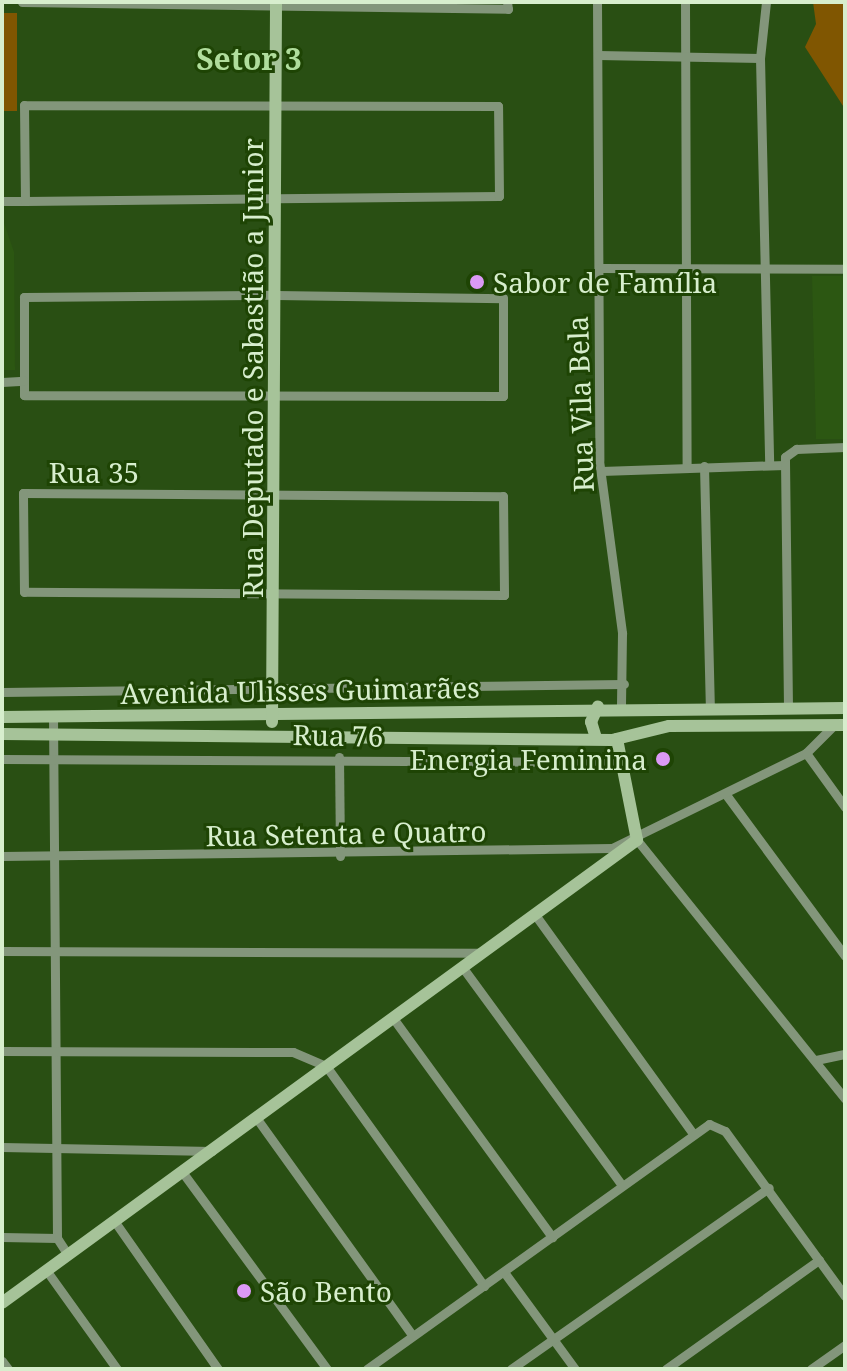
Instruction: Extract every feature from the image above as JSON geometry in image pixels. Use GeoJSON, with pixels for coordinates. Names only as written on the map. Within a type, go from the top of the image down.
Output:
{"type":"FeatureCollection","features":[{"type":"Feature","properties":{"kind":"main road","name":"Rua Deputado e Sabastião a Junior"},"geometry":{"type":"LineString","coordinates":[[269,733],[276,693],[276,2]]}},
{"type":"Feature","properties":{"kind":"main road","name":"Avenida Ulisses Guimarães"},"geometry":{"type":"LineString","coordinates":[[2,717],[598,706],[845,708]]}},
{"type":"Feature","properties":{"kind":"main road"},"geometry":{"type":"LineString","coordinates":[[596,738],[591,722],[598,706]]}},
{"type":"Feature","properties":{"kind":"main road"},"geometry":{"type":"LineString","coordinates":[[2,1303],[637,840],[622,762],[621,707]]}},
{"type":"Feature","properties":{"kind":"main road","name":"Avenida Ulisses Guimarães"},"geometry":{"type":"LineString","coordinates":[[2,734],[269,733],[596,738],[669,726],[840,725]]}},
{"type":"Feature","properties":{"kind":"street"},"geometry":{"type":"LineString","coordinates":[[22,2],[276,2],[508,9],[507,2]]}},
{"type":"Feature","properties":{"kind":"street","name":"Rua Vila Bela"},"geometry":{"type":"LineString","coordinates":[[597,2],[601,471],[624,684],[621,707]]}},
{"type":"Feature","properties":{"kind":"street"},"geometry":{"type":"LineString","coordinates":[[685,2],[687,466]]}},
{"type":"Feature","properties":{"kind":"street"},"geometry":{"type":"LineString","coordinates":[[766,2],[760,58],[769,465]]}},
{"type":"Feature","properties":{"kind":"street"},"geometry":{"type":"LineString","coordinates":[[598,55],[760,58]]}},
{"type":"Feature","properties":{"kind":"street"},"geometry":{"type":"LineString","coordinates":[[2,201],[25,201],[276,198],[499,196],[498,106],[24,105],[25,201]]}},
{"type":"Feature","properties":{"kind":"street"},"geometry":{"type":"LineString","coordinates":[[599,268],[845,269]]}},
{"type":"Feature","properties":{"kind":"street"},"geometry":{"type":"LineString","coordinates":[[276,295],[503,298],[503,396],[276,399],[24,395],[24,381],[24,297],[276,295]]}},
{"type":"Feature","properties":{"kind":"street"},"geometry":{"type":"LineString","coordinates":[[2,382],[24,381]]}},
{"type":"Feature","properties":{"kind":"street"},"geometry":{"type":"LineString","coordinates":[[788,707],[785,465],[796,449],[845,447]]}},
{"type":"Feature","properties":{"kind":"street"},"geometry":{"type":"LineString","coordinates":[[601,471],[785,465]]}},
{"type":"Feature","properties":{"kind":"street"},"geometry":{"type":"LineString","coordinates":[[704,466],[710,708]]}},
{"type":"Feature","properties":{"kind":"street","name":"Rua 35"},"geometry":{"type":"LineString","coordinates":[[276,495],[23,493],[24,592],[276,594]]}},
{"type":"Feature","properties":{"kind":"street"},"geometry":{"type":"LineString","coordinates":[[276,495],[503,496],[504,595],[276,594]]}},
{"type":"Feature","properties":{"kind":"street"},"geometry":{"type":"LineString","coordinates":[[2,692],[276,693],[624,684]]}},
{"type":"Feature","properties":{"kind":"street"},"geometry":{"type":"LineString","coordinates":[[53,716],[57,1238],[68,1255]]}},
{"type":"Feature","properties":{"kind":"street","name":"Rua Setenta e Quatro"},"geometry":{"type":"LineString","coordinates":[[2,856],[340,856],[591,851],[637,840],[727,796],[806,753],[840,725]]}},
{"type":"Feature","properties":{"kind":"street"},"geometry":{"type":"LineString","coordinates":[[263,756],[269,733]]}},
{"type":"Feature","properties":{"kind":"street"},"geometry":{"type":"LineString","coordinates":[[806,753],[845,807]]}},
{"type":"Feature","properties":{"kind":"street","name":"Rua 76"},"geometry":{"type":"LineString","coordinates":[[2,759],[263,756],[622,762]]}},
{"type":"Feature","properties":{"kind":"street"},"geometry":{"type":"LineString","coordinates":[[339,757],[340,856]]}},
{"type":"Feature","properties":{"kind":"street"},"geometry":{"type":"LineString","coordinates":[[727,796],[845,956]]}},
{"type":"Feature","properties":{"kind":"street"},"geometry":{"type":"LineString","coordinates":[[637,840],[845,1099]]}},
{"type":"Feature","properties":{"kind":"street"},"geometry":{"type":"LineString","coordinates":[[536,916],[693,1134]]}},
{"type":"Feature","properties":{"kind":"street"},"geometry":{"type":"LineString","coordinates":[[2,951],[481,953]]}},
{"type":"Feature","properties":{"kind":"street"},"geometry":{"type":"LineString","coordinates":[[463,968],[622,1185]]}},
{"type":"Feature","properties":{"kind":"street"},"geometry":{"type":"LineString","coordinates":[[393,1018],[552,1237]]}},
{"type":"Feature","properties":{"kind":"street"},"geometry":{"type":"LineString","coordinates":[[2,1051],[293,1052],[326,1066],[484,1286]]}},
{"type":"Feature","properties":{"kind":"street"},"geometry":{"type":"LineString","coordinates":[[816,1060],[845,1054]]}},
{"type":"Feature","properties":{"kind":"street"},"geometry":{"type":"LineString","coordinates":[[257,1119],[412,1335]]}},
{"type":"Feature","properties":{"kind":"street"},"geometry":{"type":"LineString","coordinates":[[367,1369],[709,1124],[725,1131],[845,1296]]}},
{"type":"Feature","properties":{"kind":"street"},"geometry":{"type":"LineString","coordinates":[[2,1147],[212,1151]]}},
{"type":"Feature","properties":{"kind":"street"},"geometry":{"type":"LineString","coordinates":[[183,1173],[327,1369]]}},
{"type":"Feature","properties":{"kind":"street"},"geometry":{"type":"LineString","coordinates":[[511,1369],[769,1188]]}},
{"type":"Feature","properties":{"kind":"street"},"geometry":{"type":"LineString","coordinates":[[115,1222],[218,1369]]}},
{"type":"Feature","properties":{"kind":"street"},"geometry":{"type":"LineString","coordinates":[[2,1237],[57,1238]]}},
{"type":"Feature","properties":{"kind":"street"},"geometry":{"type":"LineString","coordinates":[[666,1369],[819,1260]]}},
{"type":"Feature","properties":{"kind":"street"},"geometry":{"type":"LineString","coordinates":[[46,1270],[117,1369]]}},
{"type":"Feature","properties":{"kind":"street"},"geometry":{"type":"LineString","coordinates":[[504,1272],[575,1369]]}},
{"type":"Feature","properties":{"kind":"street"},"geometry":{"type":"LineString","coordinates":[[811,1369],[845,1345]]}},
{"type":"Feature","properties":{"kind":"street"},"geometry":{"type":"LineString","coordinates":[[2,1361],[8,1369]]}},
{"type":"Feature","properties":{"kind":"shaded area"},"geometry":{"type":"Polygon","coordinates":[[[813,2],[845,2],[845,109],[805,47],[816,24],[813,2]]]}},
{"type":"Feature","properties":{"kind":"shaded area"},"geometry":{"type":"Polygon","coordinates":[[[2,13],[17,13],[17,111],[2,111],[2,13]]]}},
{"type":"Feature","properties":{"kind":"shaded area"},"geometry":{"type":"Polygon","coordinates":[[[2,217],[14,252],[15,370],[2,370],[2,217]]]}},
{"type":"Feature","properties":{"kind":"shaded area"},"geometry":{"type":"Polygon","coordinates":[[[812,276],[845,276],[845,439],[816,439],[812,276]]]}},
{"type":"Feature","properties":{"kind":"place","name":"Sabor de Família"},"geometry":{"type":"Point","coordinates":[477,282]}},
{"type":"Feature","properties":{"kind":"place","name":"Energia Feminina"},"geometry":{"type":"Point","coordinates":[663,759]}},
{"type":"Feature","properties":{"kind":"place","name":"São Bento"},"geometry":{"type":"Point","coordinates":[244,1291]}},
{"type":"Feature","properties":{"kind":"district","name":"Setor 3"},"geometry":{"type":"Point","coordinates":[249,59]}}]}
